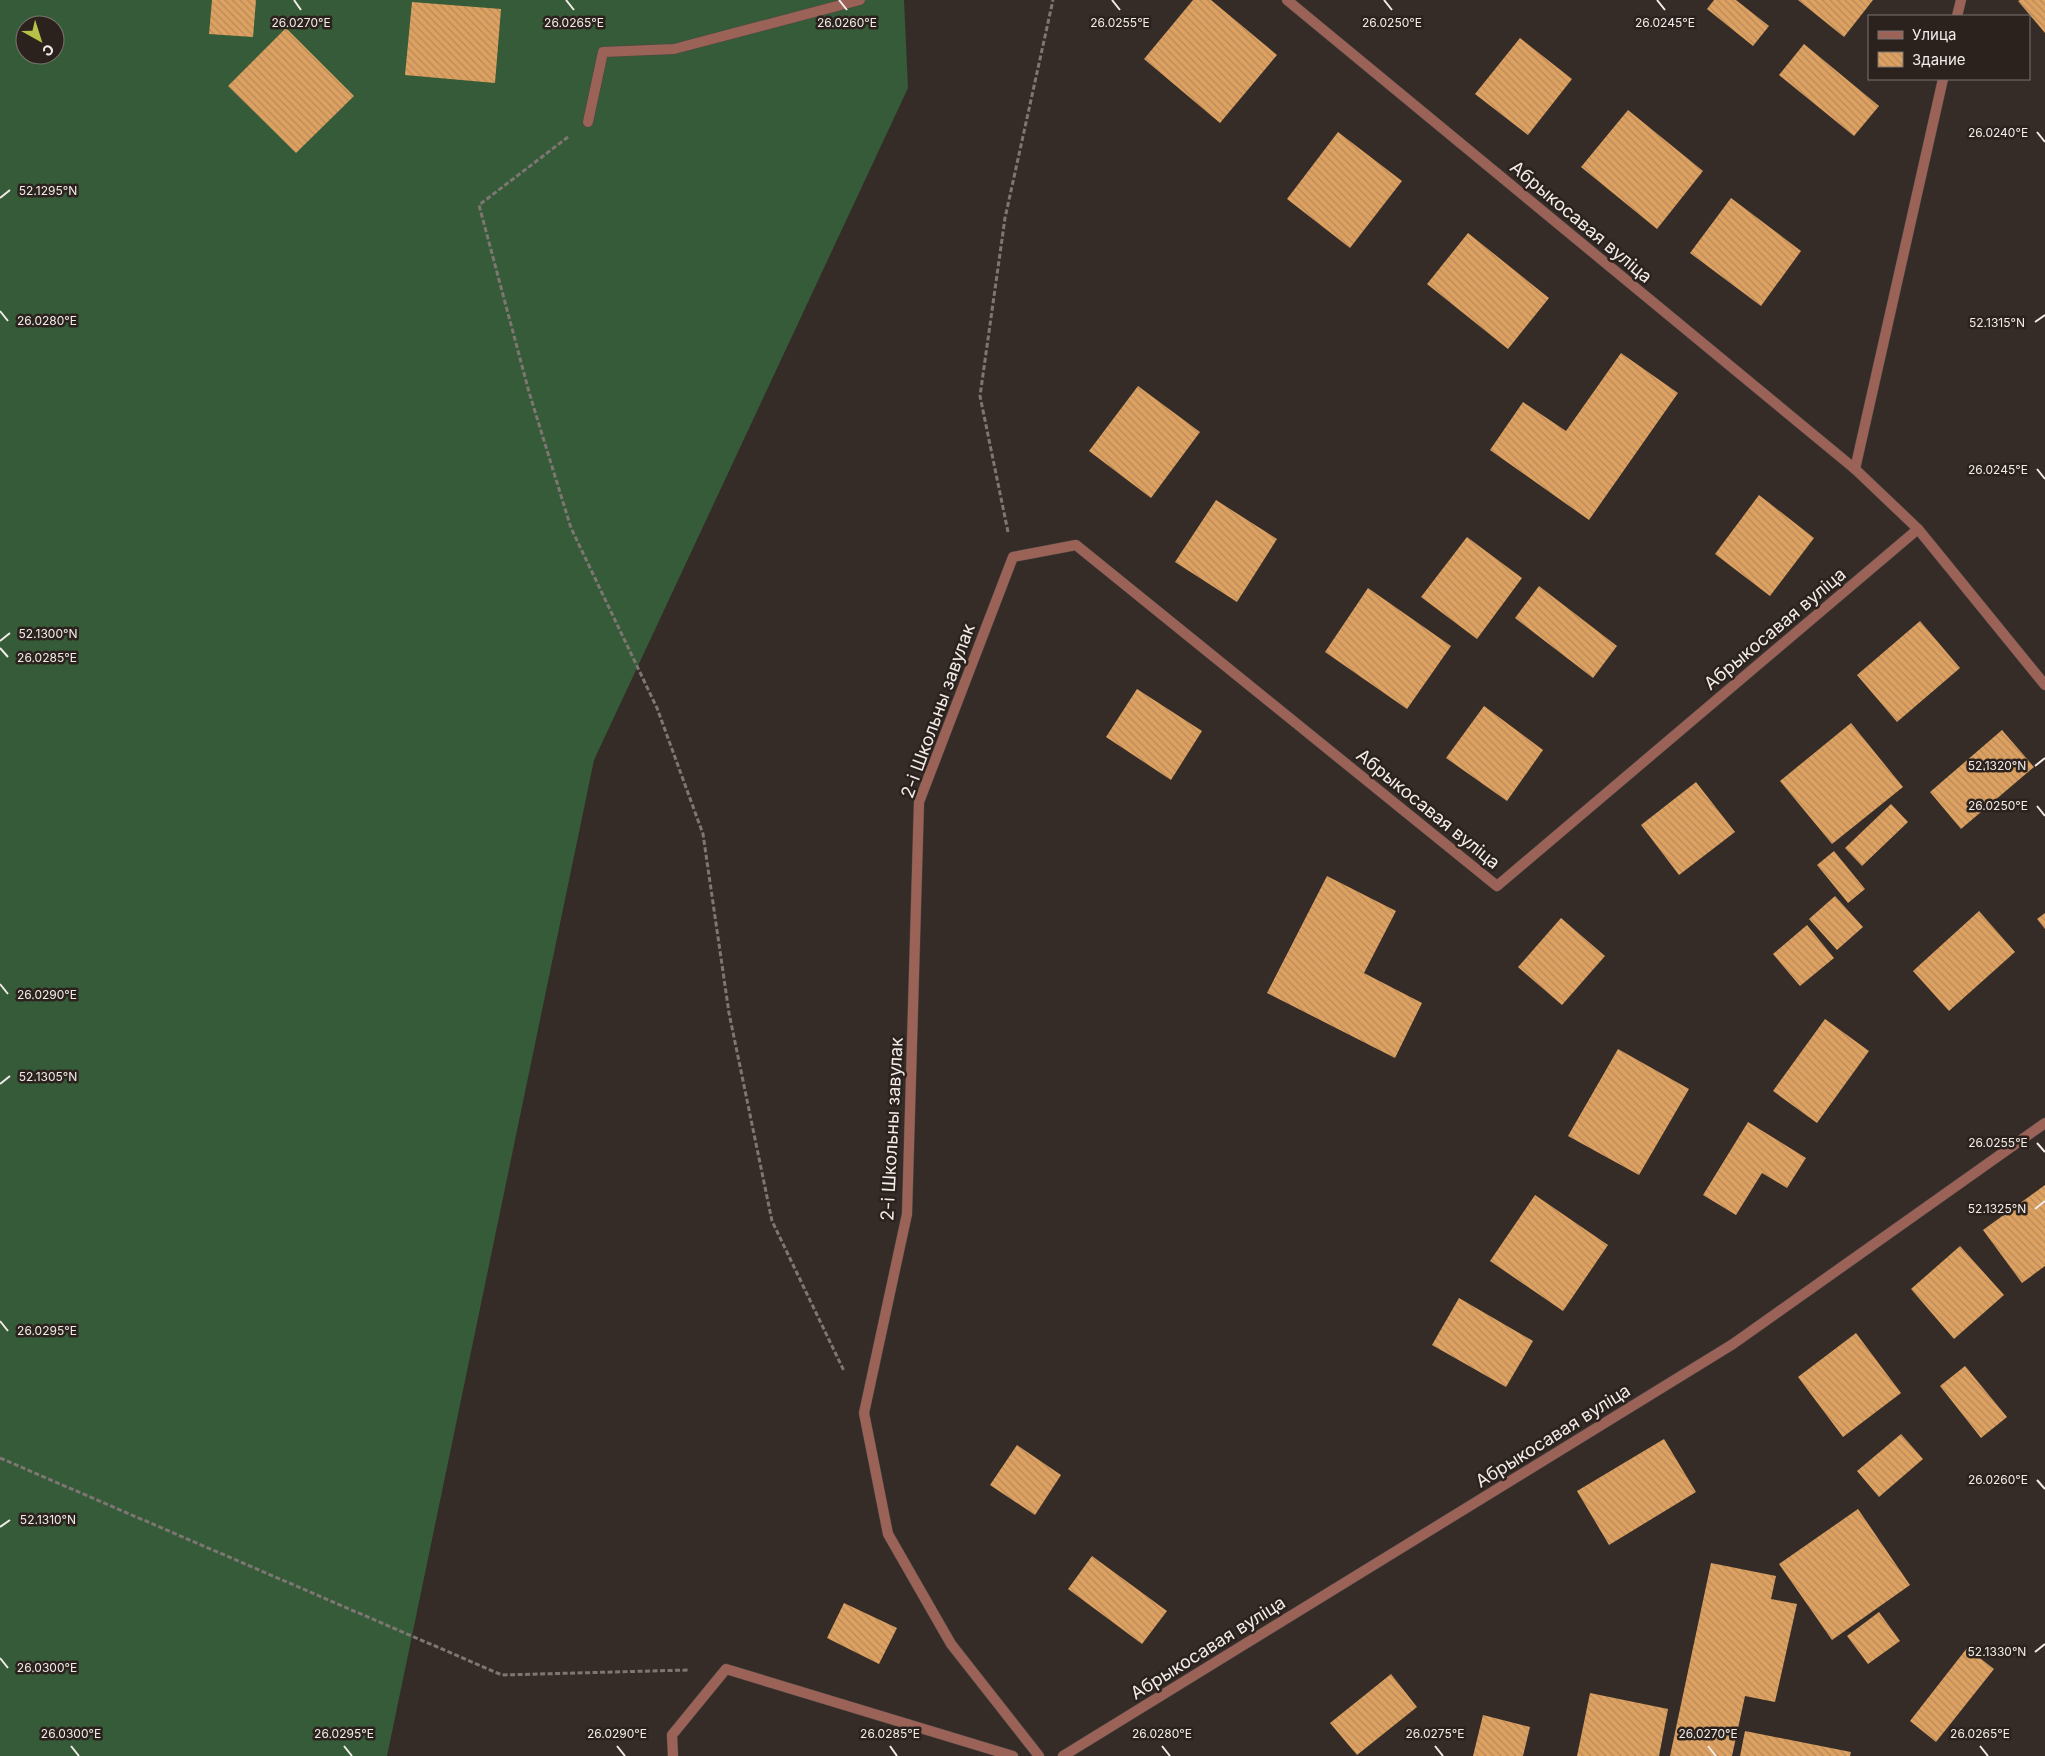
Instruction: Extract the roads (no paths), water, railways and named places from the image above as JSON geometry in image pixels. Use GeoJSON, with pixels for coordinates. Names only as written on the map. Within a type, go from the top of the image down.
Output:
{"type":"FeatureCollection","features":[{"type":"Feature","properties":{"kind":"street"},"geometry":{"type":"LineString","coordinates":[[588,122],[603,52],[674,48],[860,0]]}},
{"type":"Feature","properties":{"kind":"street","name":"Абрыкосавая вуліца"},"geometry":{"type":"LineString","coordinates":[[1286,0],[1854,469],[1918,529],[2045,685]]}},
{"type":"Feature","properties":{"kind":"street"},"geometry":{"type":"LineString","coordinates":[[1957,15],[1961,0]]}},
{"type":"Feature","properties":{"kind":"street"},"geometry":{"type":"LineString","coordinates":[[1854,469],[1943,80]]}},
{"type":"Feature","properties":{"kind":"street","name":"Абрыкосавая вуліца"},"geometry":{"type":"LineString","coordinates":[[1014,557],[1076,545],[1497,886],[1918,529]]}},
{"type":"Feature","properties":{"kind":"street","name":"2-і Школьны завулак"},"geometry":{"type":"LineString","coordinates":[[1014,557],[919,802],[907,1214],[864,1412],[888,1534],[951,1644],[1039,1756]]}},
{"type":"Feature","properties":{"kind":"street","name":"Абрыкосавая вуліца"},"geometry":{"type":"LineString","coordinates":[[1064,1756],[1733,1344],[2045,1122]]}},
{"type":"Feature","properties":{"kind":"street"},"geometry":{"type":"LineString","coordinates":[[673,1756],[672,1735],[726,1669],[1013,1756]]}}]}
